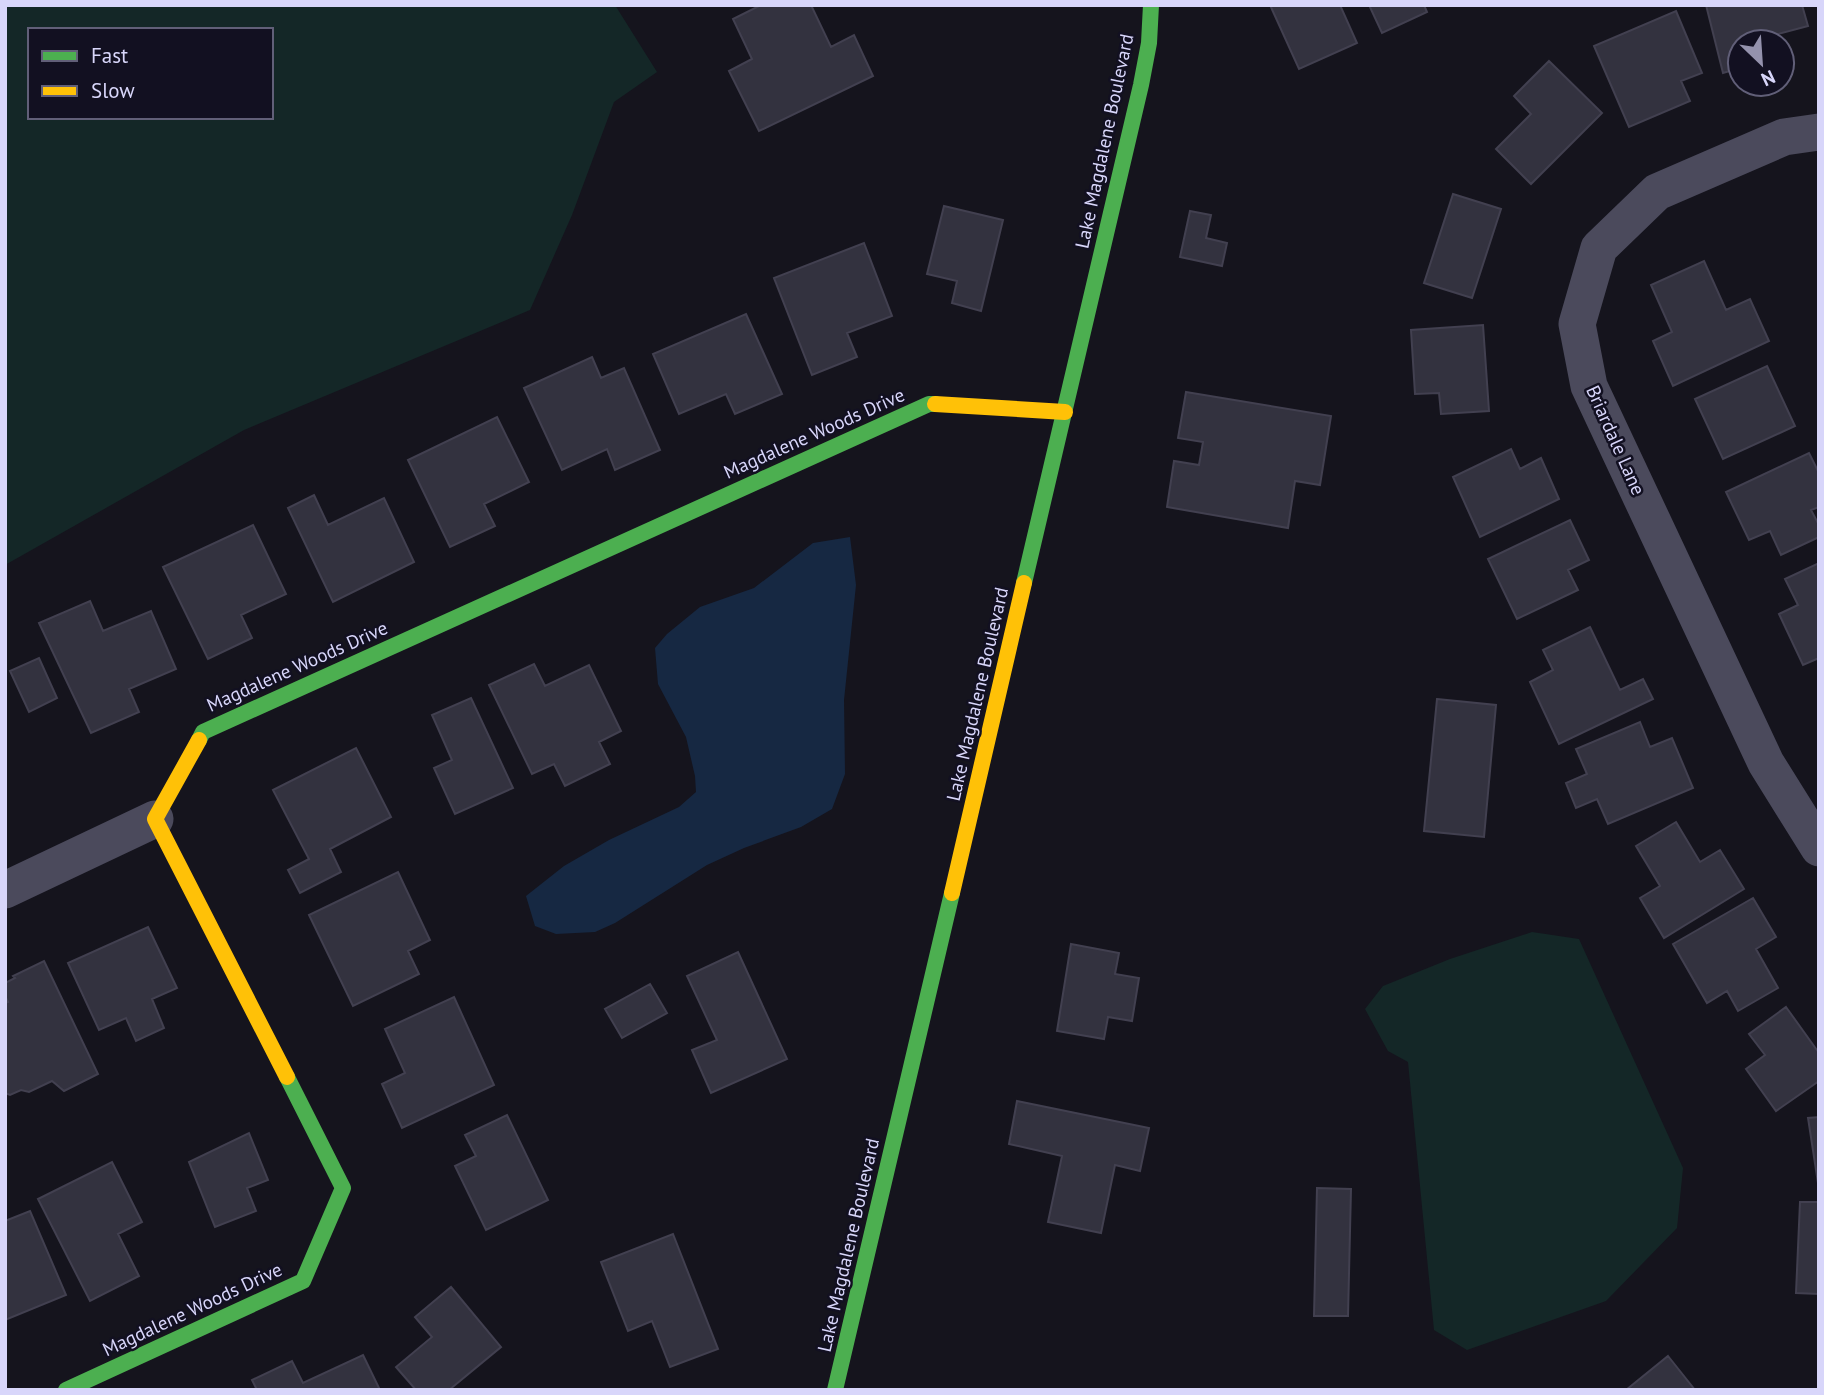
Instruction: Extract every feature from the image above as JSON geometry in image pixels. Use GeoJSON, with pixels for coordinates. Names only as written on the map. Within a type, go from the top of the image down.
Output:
{"type":"FeatureCollection","features":[{"type":"Feature","properties":{"kind":"street","name":"Lake Magdalene Boulevard"},"geometry":{"type":"LineString","coordinates":[[835,1390],[1141,85],[1149,43],[1151,5]]}},
{"type":"Feature","properties":{"kind":"street","name":"Briardale Lane"},"geometry":{"type":"LineString","coordinates":[[1819,132],[1784,137],[1657,192],[1599,247],[1577,324],[1589,386],[1766,763],[1819,848]]}},
{"type":"Feature","properties":{"kind":"street","name":"Magdalene Woods Drive"},"geometry":{"type":"LineString","coordinates":[[66,1390],[303,1281],[343,1188],[155,818],[204,732],[929,404],[1065,412]]}},
{"type":"Feature","properties":{"kind":"street"},"geometry":{"type":"LineString","coordinates":[[5,890],[155,818]]}},
{"type":"Feature","properties":{"kind":"green space"},"geometry":{"type":"Polygon","coordinates":[[[5,5],[615,5],[657,72],[614,102],[572,215],[530,310],[244,430],[5,565],[5,5]]]}},
{"type":"Feature","properties":{"kind":"green space"},"geometry":{"type":"Polygon","coordinates":[[[1532,932],[1579,939],[1683,1168],[1677,1228],[1606,1301],[1467,1350],[1434,1330],[1408,1062],[1388,1051],[1365,1009],[1383,986],[1450,959],[1532,932]]]}},
{"type":"Feature","properties":{"kind":"water"},"geometry":{"type":"Polygon","coordinates":[[[850,537],[856,585],[844,700],[845,774],[832,809],[801,827],[707,865],[615,923],[595,932],[556,934],[535,926],[526,896],[564,866],[609,840],[679,807],[696,792],[686,737],[658,684],[655,648],[667,634],[700,607],[754,588],[813,543],[850,537]]]}},
{"type":"Feature","properties":{"kind":"building"},"geometry":{"type":"Polygon","coordinates":[[[761,5],[811,5],[831,47],[854,35],[873,76],[759,131],[729,71],[752,59],[733,19],[761,5]]]}},
{"type":"Feature","properties":{"kind":"building"},"geometry":{"type":"Polygon","coordinates":[[[1270,5],[1340,5],[1357,43],[1299,69],[1270,5]]]}},
{"type":"Feature","properties":{"kind":"building"},"geometry":{"type":"Polygon","coordinates":[[[1369,5],[1424,5],[1427,12],[1382,33],[1369,5]]]}},
{"type":"Feature","properties":{"kind":"building"},"geometry":{"type":"Polygon","coordinates":[[[1706,5],[1802,5],[1808,26],[1796,29],[1726,28],[1726,72],[1723,73],[1706,5]]]}},
{"type":"Feature","properties":{"kind":"building"},"geometry":{"type":"Polygon","coordinates":[[[1676,11],[1702,73],[1681,81],[1690,101],[1629,127],[1594,46],[1676,11]]]}},
{"type":"Feature","properties":{"kind":"building"},"geometry":{"type":"Polygon","coordinates":[[[1549,61],[1602,113],[1531,184],[1496,149],[1531,114],[1514,96],[1549,61]]]}},
{"type":"Feature","properties":{"kind":"building"},"geometry":{"type":"Polygon","coordinates":[[[1453,194],[1501,209],[1472,298],[1424,283],[1453,194]]]}},
{"type":"Feature","properties":{"kind":"building"},"geometry":{"type":"Polygon","coordinates":[[[944,206],[1003,220],[981,311],[952,303],[957,281],[927,274],[944,206]]]}},
{"type":"Feature","properties":{"kind":"building"},"geometry":{"type":"Polygon","coordinates":[[[1190,211],[1211,215],[1206,238],[1227,243],[1222,266],[1180,257],[1190,211]]]}},
{"type":"Feature","properties":{"kind":"building"},"geometry":{"type":"Polygon","coordinates":[[[864,243],[892,316],[847,333],[857,357],[812,375],[774,278],[864,243]]]}},
{"type":"Feature","properties":{"kind":"building"},"geometry":{"type":"Polygon","coordinates":[[[1704,261],[1726,310],[1750,299],[1769,341],[1673,386],[1653,341],[1672,332],[1651,285],[1704,261]]]}},
{"type":"Feature","properties":{"kind":"building"},"geometry":{"type":"Polygon","coordinates":[[[746,314],[782,394],[735,414],[726,394],[679,414],[653,354],[746,314]]]}},
{"type":"Feature","properties":{"kind":"building"},"geometry":{"type":"Polygon","coordinates":[[[1483,325],[1489,411],[1441,414],[1439,393],[1415,394],[1411,330],[1483,325]]]}},
{"type":"Feature","properties":{"kind":"building"},"geometry":{"type":"Polygon","coordinates":[[[592,357],[601,378],[624,368],[660,450],[615,470],[607,449],[562,470],[524,388],[592,357]]]}},
{"type":"Feature","properties":{"kind":"building"},"geometry":{"type":"Polygon","coordinates":[[[1767,366],[1795,426],[1723,459],[1695,399],[1767,366]]]}},
{"type":"Feature","properties":{"kind":"building"},"geometry":{"type":"Polygon","coordinates":[[[1186,392],[1331,416],[1320,485],[1295,481],[1288,528],[1167,507],[1174,461],[1199,465],[1203,442],[1178,438],[1186,392]]]}},
{"type":"Feature","properties":{"kind":"building"},"geometry":{"type":"Polygon","coordinates":[[[497,417],[529,482],[484,504],[495,526],[450,547],[408,460],[497,417]]]}},
{"type":"Feature","properties":{"kind":"building"},"geometry":{"type":"Polygon","coordinates":[[[1511,449],[1520,469],[1541,458],[1559,499],[1480,537],[1453,477],[1511,449]]]}},
{"type":"Feature","properties":{"kind":"building"},"geometry":{"type":"Polygon","coordinates":[[[1809,453],[1819,473],[1819,507],[1811,510],[1819,525],[1819,537],[1781,555],[1770,531],[1749,540],[1726,492],[1809,453]]]}},
{"type":"Feature","properties":{"kind":"building"},"geometry":{"type":"Polygon","coordinates":[[[314,495],[328,525],[384,498],[414,562],[333,602],[288,508],[314,495]]]}},
{"type":"Feature","properties":{"kind":"building"},"geometry":{"type":"Polygon","coordinates":[[[1570,520],[1589,560],[1568,570],[1578,590],[1517,619],[1488,559],[1570,520]]]}},
{"type":"Feature","properties":{"kind":"building"},"geometry":{"type":"Polygon","coordinates":[[[253,525],[286,594],[241,615],[252,638],[208,659],[163,567],[253,525]]]}},
{"type":"Feature","properties":{"kind":"building"},"geometry":{"type":"Polygon","coordinates":[[[1819,563],[1819,658],[1803,665],[1779,614],[1798,605],[1785,579],[1819,563]]]}},
{"type":"Feature","properties":{"kind":"building"},"geometry":{"type":"Polygon","coordinates":[[[90,601],[103,631],[151,611],[176,669],[129,689],[139,712],[91,733],[39,623],[90,601]]]}},
{"type":"Feature","properties":{"kind":"building"},"geometry":{"type":"Polygon","coordinates":[[[1590,627],[1620,690],[1643,679],[1653,699],[1559,744],[1530,682],[1553,670],[1543,650],[1590,627]]]}},
{"type":"Feature","properties":{"kind":"building"},"geometry":{"type":"Polygon","coordinates":[[[39,658],[57,698],[29,712],[10,671],[39,658]]]}},
{"type":"Feature","properties":{"kind":"building"},"geometry":{"type":"Polygon","coordinates":[[[534,664],[545,686],[589,665],[621,731],[599,742],[610,764],[565,786],[554,764],[532,774],[489,685],[534,664]]]}},
{"type":"Feature","properties":{"kind":"building"},"geometry":{"type":"Polygon","coordinates":[[[471,698],[513,788],[455,814],[434,768],[452,760],[432,715],[471,698]]]}},
{"type":"Feature","properties":{"kind":"building"},"geometry":{"type":"Polygon","coordinates":[[[1437,699],[1496,705],[1484,837],[1424,831],[1437,699]]]}},
{"type":"Feature","properties":{"kind":"building"},"geometry":{"type":"Polygon","coordinates":[[[1640,722],[1650,747],[1672,738],[1693,788],[1608,824],[1597,799],[1576,808],[1566,783],[1587,774],[1576,749],[1640,722]]]}},
{"type":"Feature","properties":{"kind":"building"},"geometry":{"type":"Polygon","coordinates":[[[356,748],[391,817],[330,849],[341,872],[300,893],[288,870],[309,859],[273,790],[356,748]]]}},
{"type":"Feature","properties":{"kind":"building"},"geometry":{"type":"Polygon","coordinates":[[[1676,822],[1700,862],[1720,850],[1744,889],[1664,938],[1640,898],[1660,886],[1636,846],[1676,822]]]}},
{"type":"Feature","properties":{"kind":"building"},"geometry":{"type":"Polygon","coordinates":[[[398,872],[430,940],[408,951],[419,974],[353,1006],[309,915],[398,872]]]}},
{"type":"Feature","properties":{"kind":"building"},"geometry":{"type":"Polygon","coordinates":[[[1753,898],[1776,937],[1756,949],[1778,988],[1738,1011],[1727,991],[1707,1003],[1673,944],[1753,898]]]}},
{"type":"Feature","properties":{"kind":"building"},"geometry":{"type":"Polygon","coordinates":[[[148,927],[177,988],[152,999],[164,1028],[136,1041],[126,1018],[99,1030],[68,963],[148,927]]]}},
{"type":"Feature","properties":{"kind":"building"},"geometry":{"type":"Polygon","coordinates":[[[1071,944],[1119,953],[1115,974],[1139,978],[1132,1021],[1108,1017],[1104,1039],[1057,1031],[1071,944]]]}},
{"type":"Feature","properties":{"kind":"building"},"geometry":{"type":"Polygon","coordinates":[[[738,952],[787,1059],[711,1093],[692,1050],[717,1040],[687,976],[738,952]]]}},
{"type":"Feature","properties":{"kind":"building"},"geometry":{"type":"Polygon","coordinates":[[[44,961],[98,1074],[64,1091],[52,1081],[29,1092],[21,1090],[10,1095],[5,1093],[5,1003],[8,1002],[5,983],[15,978],[13,976],[44,961]]]}},
{"type":"Feature","properties":{"kind":"building"},"geometry":{"type":"Polygon","coordinates":[[[650,984],[667,1013],[622,1038],[605,1009],[650,984]]]}},
{"type":"Feature","properties":{"kind":"building"},"geometry":{"type":"Polygon","coordinates":[[[454,997],[494,1085],[402,1128],[382,1084],[405,1073],[385,1029],[454,997]]]}},
{"type":"Feature","properties":{"kind":"building"},"geometry":{"type":"Polygon","coordinates":[[[1786,1007],[1819,1053],[1819,1081],[1776,1111],[1746,1069],[1765,1055],[1749,1034],[1786,1007]]]}},
{"type":"Feature","properties":{"kind":"building"},"geometry":{"type":"Polygon","coordinates":[[[1017,1101],[1149,1128],[1140,1171],[1115,1165],[1101,1233],[1048,1222],[1062,1156],[1009,1144],[1017,1101]]]}},
{"type":"Feature","properties":{"kind":"building"},"geometry":{"type":"Polygon","coordinates":[[[507,1115],[548,1200],[486,1230],[455,1166],[476,1156],[465,1135],[507,1115]]]}},
{"type":"Feature","properties":{"kind":"building"},"geometry":{"type":"Polygon","coordinates":[[[1819,1117],[1819,1183],[1818,1183],[1808,1118],[1819,1117]]]}},
{"type":"Feature","properties":{"kind":"building"},"geometry":{"type":"Polygon","coordinates":[[[249,1133],[268,1180],[247,1188],[256,1211],[215,1227],[189,1162],[249,1133]]]}},
{"type":"Feature","properties":{"kind":"building"},"geometry":{"type":"Polygon","coordinates":[[[112,1162],[142,1222],[118,1234],[139,1276],[90,1301],[38,1199],[112,1162]]]}},
{"type":"Feature","properties":{"kind":"building"},"geometry":{"type":"Polygon","coordinates":[[[1317,1188],[1351,1189],[1348,1316],[1314,1316],[1317,1188]]]}},
{"type":"Feature","properties":{"kind":"building"},"geometry":{"type":"Polygon","coordinates":[[[1800,1202],[1819,1202],[1819,1294],[1796,1293],[1800,1202]]]}},
{"type":"Feature","properties":{"kind":"building"},"geometry":{"type":"Polygon","coordinates":[[[30,1211],[66,1295],[5,1320],[5,1221],[30,1211]]]}},
{"type":"Feature","properties":{"kind":"building"},"geometry":{"type":"Polygon","coordinates":[[[673,1234],[718,1349],[670,1367],[652,1321],[628,1331],[601,1262],[673,1234]]]}},
{"type":"Feature","properties":{"kind":"building"},"geometry":{"type":"Polygon","coordinates":[[[451,1287],[501,1347],[449,1390],[416,1390],[396,1367],[432,1337],[415,1317],[451,1287]]]}},
{"type":"Feature","properties":{"kind":"building"},"geometry":{"type":"Polygon","coordinates":[[[363,1355],[380,1390],[257,1390],[252,1380],[292,1361],[303,1383],[363,1355]]]}},
{"type":"Feature","properties":{"kind":"building"},"geometry":{"type":"Polygon","coordinates":[[[1668,1356],[1695,1390],[1626,1390],[1668,1356]]]}},
{"type":"Feature","properties":{"kind":"traffic: fast"},"geometry":{"type":"LineString","coordinates":[[1024,583],[1141,85],[1149,43],[1151,5]]}},
{"type":"Feature","properties":{"kind":"traffic: fast"},"geometry":{"type":"LineString","coordinates":[[199,740],[203,732],[929,404],[935,404]]}},
{"type":"Feature","properties":{"kind":"traffic: fast"},"geometry":{"type":"LineString","coordinates":[[835,1390],[952,893]]}},
{"type":"Feature","properties":{"kind":"traffic: fast"},"geometry":{"type":"LineString","coordinates":[[66,1390],[303,1281],[343,1188],[287,1077]]}},
{"type":"Feature","properties":{"kind":"traffic: slow"},"geometry":{"type":"LineString","coordinates":[[935,404],[1065,412]]}},
{"type":"Feature","properties":{"kind":"traffic: slow"},"geometry":{"type":"LineString","coordinates":[[952,893],[1024,583]]}},
{"type":"Feature","properties":{"kind":"traffic: slow"},"geometry":{"type":"LineString","coordinates":[[199,740],[155,819],[287,1077]]}}]}
